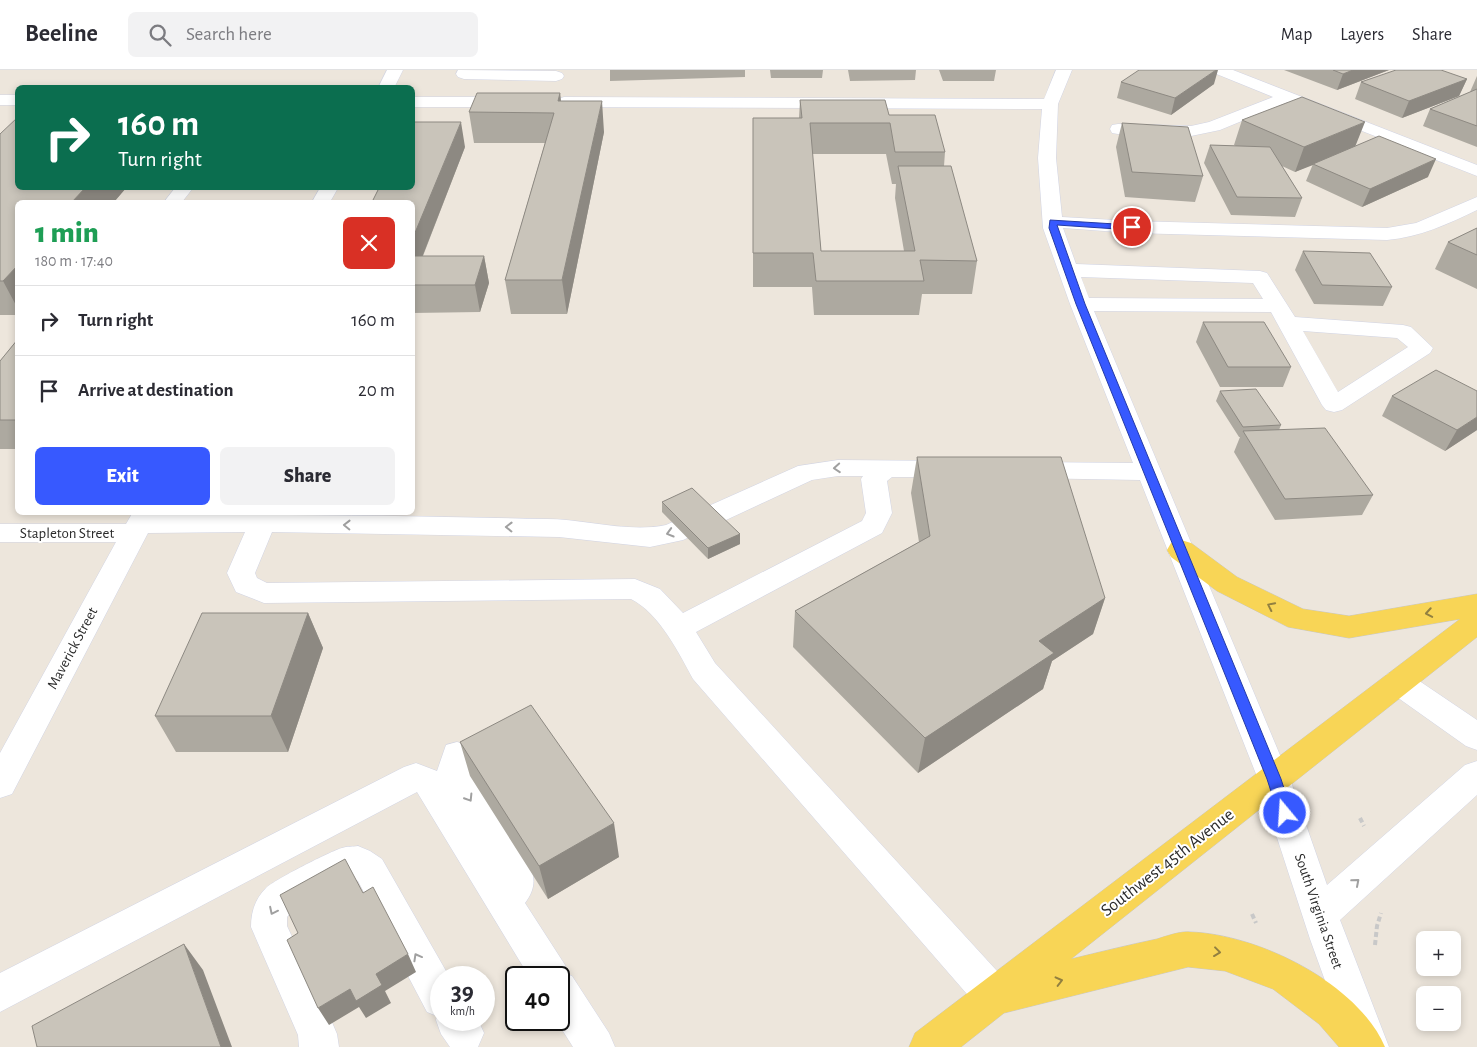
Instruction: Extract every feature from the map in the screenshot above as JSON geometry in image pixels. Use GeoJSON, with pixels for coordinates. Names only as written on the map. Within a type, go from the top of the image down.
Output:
{"type":"FeatureCollection","features":[{"type":"Feature","properties":{"kind":"main road"},"geometry":{"type":"LineString","coordinates":[[1181,550],[1227,584],[1298,619],[1349,627],[1477,605]]}},
{"type":"Feature","properties":{"kind":"main road","name":"Southwest 45th Avenue"},"geometry":{"type":"LineString","coordinates":[[930,1047],[1477,621]]}},
{"type":"Feature","properties":{"kind":"main road"},"geometry":{"type":"LineString","coordinates":[[994,996],[1188,949],[1225,953],[1254,962],[1286,976],[1333,1010],[1367,1047]]}},
{"type":"Feature","properties":{"kind":"street"},"geometry":{"type":"LineString","coordinates":[[388,85],[395,70]]}},
{"type":"Feature","properties":{"kind":"street"},"geometry":{"type":"LineString","coordinates":[[466,70],[464,74],[557,73],[548,98],[1050,104]]}},
{"type":"Feature","properties":{"kind":"street","name":"South Virginia Street"},"geometry":{"type":"LineString","coordinates":[[1064,70],[1050,104],[1046,158],[1053,228],[1081,304],[1274,779],[1367,1047]]}},
{"type":"Feature","properties":{"kind":"street"},"geometry":{"type":"LineString","coordinates":[[1219,70],[1477,172]]}},
{"type":"Feature","properties":{"kind":"street"},"geometry":{"type":"LineString","coordinates":[[1118,128],[1191,131],[1214,126],[1287,97]]}},
{"type":"Feature","properties":{"kind":"street"},"geometry":{"type":"LineString","coordinates":[[0,100],[15,100]]}},
{"type":"Feature","properties":{"kind":"street"},"geometry":{"type":"LineString","coordinates":[[415,102],[527,102]]}},
{"type":"Feature","properties":{"kind":"street"},"geometry":{"type":"LineString","coordinates":[[175,200],[182,190]]}},
{"type":"Feature","properties":{"kind":"street"},"geometry":{"type":"LineString","coordinates":[[1053,222],[1132,227],[1387,234],[1408,233],[1422,229],[1477,203]]}},
{"type":"Feature","properties":{"kind":"street"},"geometry":{"type":"LineString","coordinates":[[1068,270],[1260,278],[1283,315],[1334,405],[1422,348],[1403,332],[1283,315],[1081,304]]}},
{"type":"Feature","properties":{"kind":"street","name":"Stapleton Street"},"geometry":{"type":"LineString","coordinates":[[0,533],[140,523],[559,528],[650,538],[673,533],[807,472],[838,468],[976,470]]}},
{"type":"Feature","properties":{"kind":"street"},"geometry":{"type":"LineString","coordinates":[[679,628],[873,526],[879,513],[874,479],[886,468]]}},
{"type":"Feature","properties":{"kind":"street"},"geometry":{"type":"LineString","coordinates":[[1005,470],[1149,472]]}},
{"type":"Feature","properties":{"kind":"street","name":"Maverick Street"},"geometry":{"type":"LineString","coordinates":[[0,784],[140,523]]}},
{"type":"Feature","properties":{"kind":"street"},"geometry":{"type":"LineString","coordinates":[[263,524],[241,573],[246,586],[264,593],[635,590],[650,596],[679,628],[704,671],[994,996]]}},
{"type":"Feature","properties":{"kind":"street"},"geometry":{"type":"LineString","coordinates":[[1398,682],[1477,737]]}},
{"type":"Feature","properties":{"kind":"street"},"geometry":{"type":"LineString","coordinates":[[457,754],[453,772],[517,875],[515,889],[504,901]]}},
{"type":"Feature","properties":{"kind":"street"},"geometry":{"type":"LineString","coordinates":[[1320,914],[1477,775]]}},
{"type":"Feature","properties":{"kind":"street"},"geometry":{"type":"LineString","coordinates":[[0,993],[416,776],[430,783],[545,966]]}},
{"type":"Feature","properties":{"kind":"street"},"geometry":{"type":"LineString","coordinates":[[319,1047],[317,1034],[269,927],[269,913],[279,898],[344,863],[358,862],[370,870],[430,979]]}},
{"type":"Feature","properties":{"kind":"street"},"geometry":{"type":"LineString","coordinates":[[570,1007],[595,1047]]}},
{"type":"Feature","properties":{"kind":"path"},"geometry":{"type":"LineString","coordinates":[[1375,944],[1377,926],[1382,911]]}},
{"type":"Feature","properties":{"kind":"building"},"geometry":{"type":"Polygon","coordinates":[[[1139,70],[1216,70],[1175,98],[1121,82],[1139,70]]]}},
{"type":"Feature","properties":{"kind":"building"},"geometry":{"type":"Polygon","coordinates":[[[1333,70],[1353,70],[1343,74],[1333,70]]]}},
{"type":"Feature","properties":{"kind":"building"},"geometry":{"type":"Polygon","coordinates":[[[1396,70],[1441,70],[1467,79],[1409,101],[1361,82],[1396,70]]]}},
{"type":"Feature","properties":{"kind":"building"},"geometry":{"type":"Polygon","coordinates":[[[1477,89],[1477,126],[1430,109],[1477,89]]]}},
{"type":"Feature","properties":{"kind":"building"},"geometry":{"type":"Polygon","coordinates":[[[477,93],[560,93],[558,101],[602,101],[562,280],[505,280],[554,113],[469,112],[477,93]]]}},
{"type":"Feature","properties":{"kind":"building"},"geometry":{"type":"Polygon","coordinates":[[[1302,97],[1365,122],[1304,147],[1242,120],[1302,97]]]}},
{"type":"Feature","properties":{"kind":"building"},"geometry":{"type":"Polygon","coordinates":[[[800,100],[885,100],[889,115],[935,115],[945,152],[895,152],[890,123],[810,123],[821,251],[915,251],[898,166],[951,166],[977,261],[920,260],[924,281],[816,281],[813,253],[753,253],[753,118],[802,118],[800,100]]]}},
{"type":"Feature","properties":{"kind":"building"},"geometry":{"type":"Polygon","coordinates":[[[15,120],[15,190],[83,190],[74,200],[15,200],[15,268],[3,281],[0,281],[0,134],[15,120]]]}},
{"type":"Feature","properties":{"kind":"building"},"geometry":{"type":"Polygon","coordinates":[[[415,122],[461,122],[415,233],[415,200],[373,200],[378,190],[415,190],[415,122]]]}},
{"type":"Feature","properties":{"kind":"building"},"geometry":{"type":"Polygon","coordinates":[[[1122,123],[1188,127],[1203,176],[1132,172],[1122,123]]]}},
{"type":"Feature","properties":{"kind":"building"},"geometry":{"type":"Polygon","coordinates":[[[1379,136],[1436,159],[1370,189],[1313,164],[1379,136]]]}},
{"type":"Feature","properties":{"kind":"building"},"geometry":{"type":"Polygon","coordinates":[[[1210,145],[1270,147],[1302,198],[1237,197],[1210,145]]]}},
{"type":"Feature","properties":{"kind":"building"},"geometry":{"type":"Polygon","coordinates":[[[1477,228],[1477,255],[1448,242],[1477,228]]]}},
{"type":"Feature","properties":{"kind":"building"},"geometry":{"type":"Polygon","coordinates":[[[1303,251],[1370,253],[1392,287],[1322,285],[1303,251]]]}},
{"type":"Feature","properties":{"kind":"building"},"geometry":{"type":"Polygon","coordinates":[[[415,256],[484,256],[475,285],[415,285],[415,256]]]}},
{"type":"Feature","properties":{"kind":"building"},"geometry":{"type":"Polygon","coordinates":[[[1203,322],[1264,322],[1291,367],[1228,367],[1203,322]]]}},
{"type":"Feature","properties":{"kind":"building"},"geometry":{"type":"Polygon","coordinates":[[[15,343],[15,420],[0,420],[0,361],[15,343]]]}},
{"type":"Feature","properties":{"kind":"building"},"geometry":{"type":"Polygon","coordinates":[[[1436,370],[1477,391],[1477,417],[1457,430],[1392,396],[1436,370]]]}},
{"type":"Feature","properties":{"kind":"building"},"geometry":{"type":"Polygon","coordinates":[[[1256,389],[1281,425],[1243,427],[1220,391],[1256,389]]]}},
{"type":"Feature","properties":{"kind":"building"},"geometry":{"type":"Polygon","coordinates":[[[1325,428],[1373,495],[1285,499],[1243,431],[1325,428]]]}},
{"type":"Feature","properties":{"kind":"building"},"geometry":{"type":"Polygon","coordinates":[[[917,457],[1061,457],[1105,598],[1039,641],[1054,653],[925,738],[795,611],[930,536],[917,457]]]}},
{"type":"Feature","properties":{"kind":"building"},"geometry":{"type":"Polygon","coordinates":[[[692,488],[740,534],[708,548],[662,502],[692,488]]]}},
{"type":"Feature","properties":{"kind":"building"},"geometry":{"type":"Polygon","coordinates":[[[202,613],[308,613],[271,716],[155,716],[202,613]]]}},
{"type":"Feature","properties":{"kind":"building"},"geometry":{"type":"Polygon","coordinates":[[[531,705],[614,823],[539,866],[460,742],[531,705]]]}},
{"type":"Feature","properties":{"kind":"building"},"geometry":{"type":"Polygon","coordinates":[[[345,859],[363,893],[373,887],[408,954],[376,974],[382,985],[356,1001],[350,989],[318,1008],[287,940],[298,933],[280,895],[345,859]]]}},
{"type":"Feature","properties":{"kind":"building"},"geometry":{"type":"Polygon","coordinates":[[[184,944],[221,1047],[37,1047],[32,1026],[184,944]]]}},
{"type":"Feature","properties":{"kind":"route"},"geometry":{"type":"LineString","coordinates":[[1132,227],[1053,222],[1053,228],[1081,304],[1274,779],[1285,813]]}}]}
